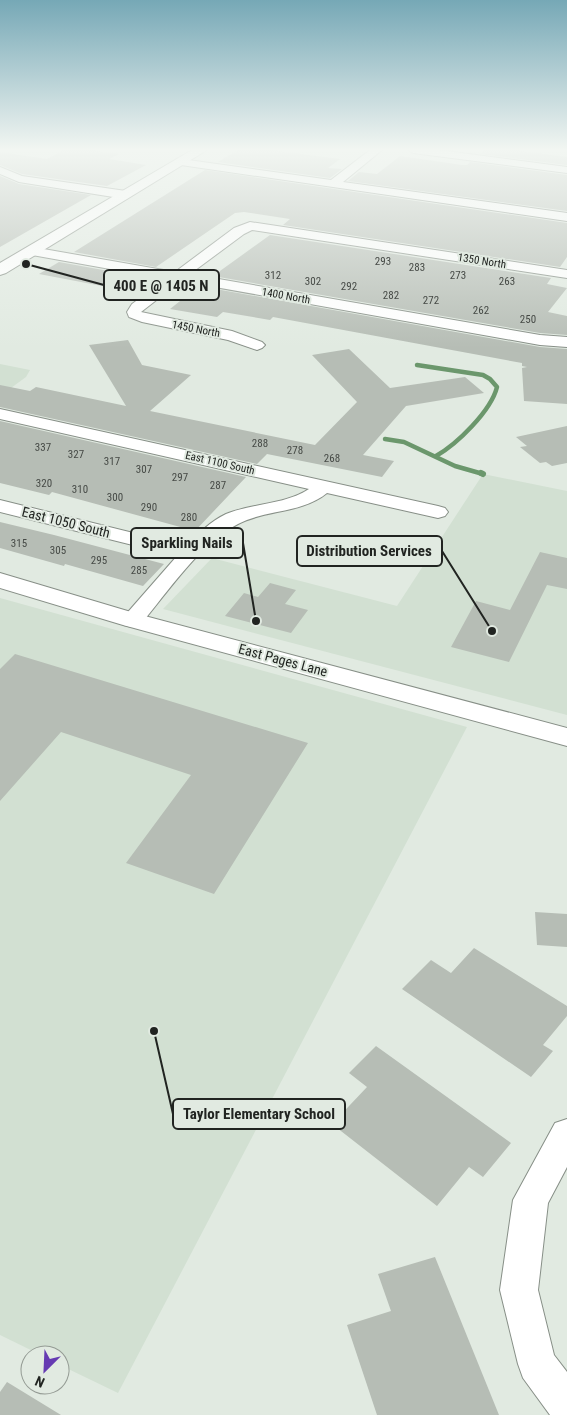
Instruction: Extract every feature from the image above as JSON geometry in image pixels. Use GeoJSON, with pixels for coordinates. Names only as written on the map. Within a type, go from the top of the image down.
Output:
{"type":"FeatureCollection","features":[{"type":"Feature","properties":{"kind":"main road"},"geometry":{"type":"LineString","coordinates":[[0,270],[91,216]]}},
{"type":"Feature","properties":{"kind":"main road","name":"East Pages Lane"},"geometry":{"type":"LineString","coordinates":[[0,580],[132,620],[567,737]]}},
{"type":"Feature","properties":{"kind":"street","name":"1350 North"},"geometry":{"type":"LineString","coordinates":[[177,277],[239,231],[250,226],[567,274]]}},
{"type":"Feature","properties":{"kind":"street","name":"1400 North"},"geometry":{"type":"LineString","coordinates":[[32,251],[540,340],[567,342]]}},
{"type":"Feature","properties":{"kind":"street","name":"1450 North"},"geometry":{"type":"LineString","coordinates":[[177,277],[137,307],[134,314],[147,320],[232,336],[257,345]]}},
{"type":"Feature","properties":{"kind":"street","name":"East 1100 South"},"geometry":{"type":"LineString","coordinates":[[0,414],[438,512]]}},
{"type":"Feature","properties":{"kind":"street"},"geometry":{"type":"LineString","coordinates":[[132,620],[191,553],[208,536],[230,520],[254,512],[295,504],[314,496],[324,486]]}},
{"type":"Feature","properties":{"kind":"street","name":"East 1050 South"},"geometry":{"type":"LineString","coordinates":[[0,506],[191,553]]}},
{"type":"Feature","properties":{"kind":"street"},"geometry":{"type":"LineString","coordinates":[[567,1134],[531,1200],[519,1290],[537,1364],[567,1405]]}},
{"type":"Feature","properties":{"kind":"shaded area"},"geometry":{"type":"Polygon","coordinates":[[[0,364],[30,370],[26,377],[0,396],[0,364]]]}},
{"type":"Feature","properties":{"kind":"shaded area"},"geometry":{"type":"Polygon","coordinates":[[[483,474],[567,491],[567,715],[163,609],[212,558],[397,606],[483,474]]]}},
{"type":"Feature","properties":{"kind":"shaded area"},"geometry":{"type":"Polygon","coordinates":[[[0,598],[467,727],[118,1393],[70,1370],[70,1345],[20,1345],[0,1335],[0,598]]]}},
{"type":"Feature","properties":{"kind":"building"},"geometry":{"type":"Polygon","coordinates":[[[0,216],[54,216],[0,247],[0,216]]]}},
{"type":"Feature","properties":{"kind":"building"},"geometry":{"type":"Polygon","coordinates":[[[131,216],[231,216],[156,267],[74,252],[131,216]]]}},
{"type":"Feature","properties":{"kind":"building"},"geometry":{"type":"Polygon","coordinates":[[[271,216],[519,216],[567,223],[567,257],[560,267],[283,225],[290,219],[271,216]]]}},
{"type":"Feature","properties":{"kind":"building"},"geometry":{"type":"Polygon","coordinates":[[[270,235],[551,278],[547,284],[567,288],[548,312],[567,316],[567,335],[540,333],[213,276],[270,235]]]}},
{"type":"Feature","properties":{"kind":"building"},"geometry":{"type":"Polygon","coordinates":[[[59,262],[142,277],[123,290],[39,274],[59,262]]]}},
{"type":"Feature","properties":{"kind":"building"},"geometry":{"type":"Polygon","coordinates":[[[199,286],[540,347],[567,349],[567,404],[524,401],[522,368],[527,367],[522,366],[522,363],[273,317],[270,320],[223,312],[217,317],[170,309],[199,286]]]}},
{"type":"Feature","properties":{"kind":"building"},"geometry":{"type":"Polygon","coordinates":[[[128,340],[142,365],[191,375],[150,411],[315,445],[357,402],[312,355],[349,349],[390,388],[465,377],[484,393],[406,406],[363,455],[394,461],[382,477],[267,454],[257,464],[0,407],[0,385],[30,391],[36,387],[126,406],[89,345],[128,340]]]}},
{"type":"Feature","properties":{"kind":"building"},"geometry":{"type":"Polygon","coordinates":[[[0,421],[246,477],[195,531],[52,492],[49,495],[0,483],[0,421]]]}},
{"type":"Feature","properties":{"kind":"building"},"geometry":{"type":"Polygon","coordinates":[[[567,426],[567,463],[552,466],[546,462],[540,463],[520,447],[527,446],[516,437],[567,426]]]}},
{"type":"Feature","properties":{"kind":"building"},"geometry":{"type":"Polygon","coordinates":[[[0,522],[164,564],[143,586],[65,564],[64,566],[0,548],[0,522]]]}},
{"type":"Feature","properties":{"kind":"building"},"geometry":{"type":"Polygon","coordinates":[[[540,552],[567,558],[567,589],[547,585],[509,662],[451,647],[476,601],[510,610],[540,552]]]}},
{"type":"Feature","properties":{"kind":"building"},"geometry":{"type":"Polygon","coordinates":[[[270,583],[296,590],[285,604],[308,610],[291,633],[225,616],[244,593],[258,597],[270,583]]]}},
{"type":"Feature","properties":{"kind":"building"},"geometry":{"type":"Polygon","coordinates":[[[15,654],[308,743],[214,894],[126,863],[191,775],[61,732],[0,801],[0,669],[15,654]]]}},
{"type":"Feature","properties":{"kind":"building"},"geometry":{"type":"Polygon","coordinates":[[[535,912],[567,914],[567,947],[537,945],[535,912]]]}},
{"type":"Feature","properties":{"kind":"building"},"geometry":{"type":"Polygon","coordinates":[[[474,948],[567,1006],[567,1016],[543,1045],[553,1051],[531,1077],[402,989],[431,960],[451,973],[474,948]]]}},
{"type":"Feature","properties":{"kind":"building"},"geometry":{"type":"Polygon","coordinates":[[[376,1046],[511,1143],[483,1177],[469,1167],[437,1206],[332,1124],[367,1087],[349,1073],[376,1046]]]}},
{"type":"Feature","properties":{"kind":"building"},"geometry":{"type":"Polygon","coordinates":[[[435,1257],[499,1415],[377,1415],[347,1325],[391,1311],[378,1274],[435,1257]]]}},
{"type":"Feature","properties":{"kind":"building"},"geometry":{"type":"Polygon","coordinates":[[[7,1382],[20,1390],[20,1395],[28,1395],[61,1415],[0,1415],[0,1392],[7,1382]]]}},
{"type":"Feature","properties":{"kind":"waterway"},"geometry":{"type":"LineString","coordinates":[[417,365],[483,375],[490,379],[497,387],[494,396],[481,416],[454,444],[436,456]]}},
{"type":"Feature","properties":{"kind":"waterway"},"geometry":{"type":"LineString","coordinates":[[385,439],[404,442],[455,466],[483,474],[481,473]]}},
{"type":"Feature","properties":{"kind":"place","name":"400 E @ 1405 N"},"geometry":{"type":"Point","coordinates":[26,264]}},
{"type":"Feature","properties":{"kind":"place","name":"Sparkling Nails"},"geometry":{"type":"Point","coordinates":[256,621]}},
{"type":"Feature","properties":{"kind":"place","name":"Distribution Services"},"geometry":{"type":"Point","coordinates":[492,631]}},
{"type":"Feature","properties":{"kind":"place","name":"Taylor Elementary School"},"geometry":{"type":"Point","coordinates":[154,1031]}}]}
